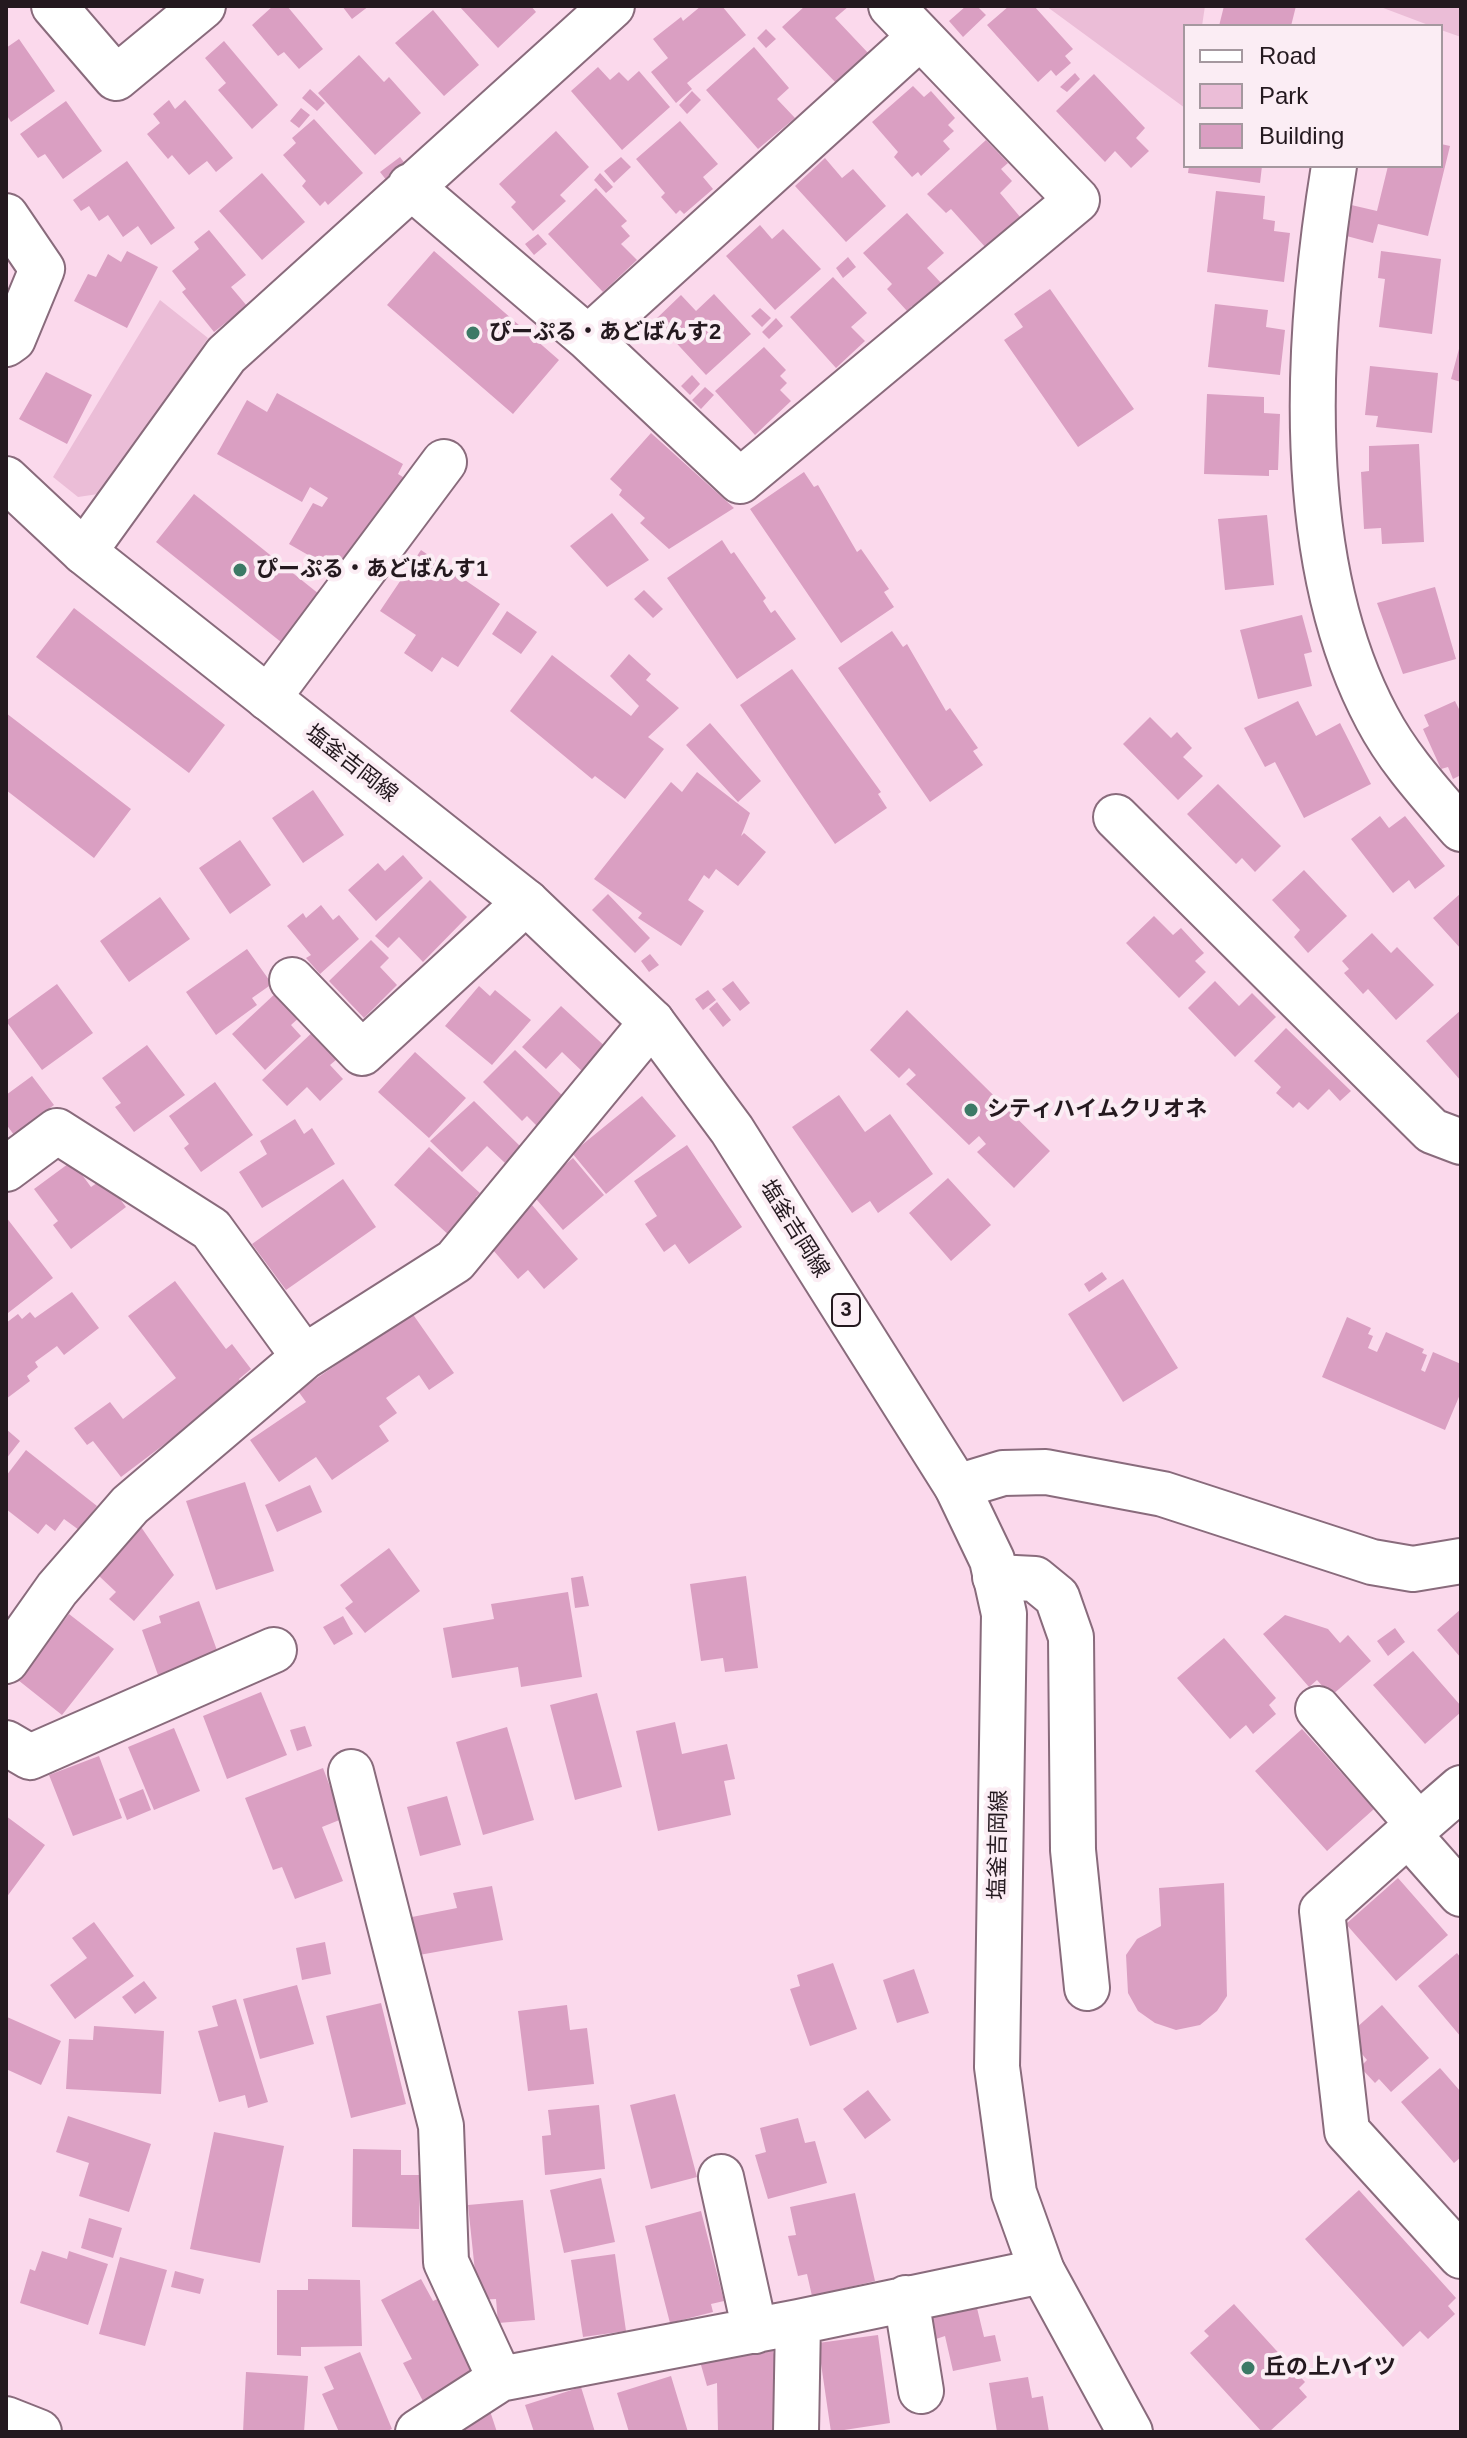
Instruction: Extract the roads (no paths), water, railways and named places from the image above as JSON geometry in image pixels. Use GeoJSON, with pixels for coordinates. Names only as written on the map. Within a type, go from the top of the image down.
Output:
{"type":"FeatureCollection","features":[{"type":"Feature","properties":{"kind":"street"},"geometry":{"type":"LineString","coordinates":[[54,6],[116,78],[203,6]]}},
{"type":"Feature","properties":{"kind":"street"},"geometry":{"type":"LineString","coordinates":[[84,552],[226,355],[612,6]]}},
{"type":"Feature","properties":{"kind":"street"},"geometry":{"type":"LineString","coordinates":[[410,186],[588,338],[740,481],[1077,200],[906,21],[588,338]]}},
{"type":"Feature","properties":{"kind":"street"},"geometry":{"type":"LineString","coordinates":[[1334,168],[1320,294],[1313,442],[1320,534],[1332,594],[1354,670],[1377,719],[1400,757],[1461,829]]}},
{"type":"Feature","properties":{"kind":"street"},"geometry":{"type":"LineString","coordinates":[[6,216],[42,269],[13,339],[6,344]]}},
{"type":"Feature","properties":{"kind":"street"},"geometry":{"type":"LineString","coordinates":[[268,698],[444,462]]}},
{"type":"Feature","properties":{"kind":"street","name":"塩釜吉岡線"},"geometry":{"type":"LineString","coordinates":[[6,479],[84,552],[526,902],[652,1022],[732,1130],[957,1487],[992,1560],[1004,1614],[997,2067],[1014,2193],[1042,2271],[1130,2432]]}},
{"type":"Feature","properties":{"kind":"street"},"geometry":{"type":"LineString","coordinates":[[1116,817],[1432,1131],[1461,1142]]}},
{"type":"Feature","properties":{"kind":"street"},"geometry":{"type":"LineString","coordinates":[[292,980],[362,1053],[526,902]]}},
{"type":"Feature","properties":{"kind":"street"},"geometry":{"type":"LineString","coordinates":[[6,1661],[57,1589],[130,1505],[304,1357],[455,1261],[652,1022]]}},
{"type":"Feature","properties":{"kind":"street"},"geometry":{"type":"LineString","coordinates":[[6,1169],[57,1131],[211,1229],[304,1357]]}},
{"type":"Feature","properties":{"kind":"street"},"geometry":{"type":"LineString","coordinates":[[957,1487],[1003,1473],[1046,1472],[1163,1494],[1372,1562],[1413,1569],[1461,1561]]}},
{"type":"Feature","properties":{"kind":"street"},"geometry":{"type":"LineString","coordinates":[[995,1577],[1035,1579],[1057,1597],[1071,1637],[1073,1850],[1087,1988]]}},
{"type":"Feature","properties":{"kind":"street"},"geometry":{"type":"LineString","coordinates":[[6,1743],[30,1757],[274,1650]]}},
{"type":"Feature","properties":{"kind":"street"},"geometry":{"type":"LineString","coordinates":[[1318,1709],[1414,1829],[1461,1894]]}},
{"type":"Feature","properties":{"kind":"street"},"geometry":{"type":"LineString","coordinates":[[351,1772],[441,2126],[446,2262],[500,2379]]}},
{"type":"Feature","properties":{"kind":"street"},"geometry":{"type":"LineString","coordinates":[[1461,1788],[1322,1911],[1347,2131],[1461,2256]]}},
{"type":"Feature","properties":{"kind":"street"},"geometry":{"type":"LineString","coordinates":[[721,2177],[755,2331]]}},
{"type":"Feature","properties":{"kind":"street"},"geometry":{"type":"LineString","coordinates":[[418,2432],[500,2379],[755,2331],[1042,2271]]}},
{"type":"Feature","properties":{"kind":"street"},"geometry":{"type":"LineString","coordinates":[[906,2298],[921,2391]]}},
{"type":"Feature","properties":{"kind":"street"},"geometry":{"type":"LineString","coordinates":[[796,2432],[798,2322]]}},
{"type":"Feature","properties":{"kind":"street"},"geometry":{"type":"LineString","coordinates":[[6,2419],[39,2432]]}},
{"type":"Feature","properties":{"kind":"place","name":"ぴーぷる・あどばんす2"},"geometry":{"type":"Point","coordinates":[473,333]}},
{"type":"Feature","properties":{"kind":"place","name":"ぴーぷる・あどばんす1"},"geometry":{"type":"Point","coordinates":[240,570]}},
{"type":"Feature","properties":{"kind":"place","name":"シティハイムクリオネ"},"geometry":{"type":"Point","coordinates":[971,1110]}},
{"type":"Feature","properties":{"kind":"place","name":"丘の上ハイツ"},"geometry":{"type":"Point","coordinates":[1248,2368]}}]}
